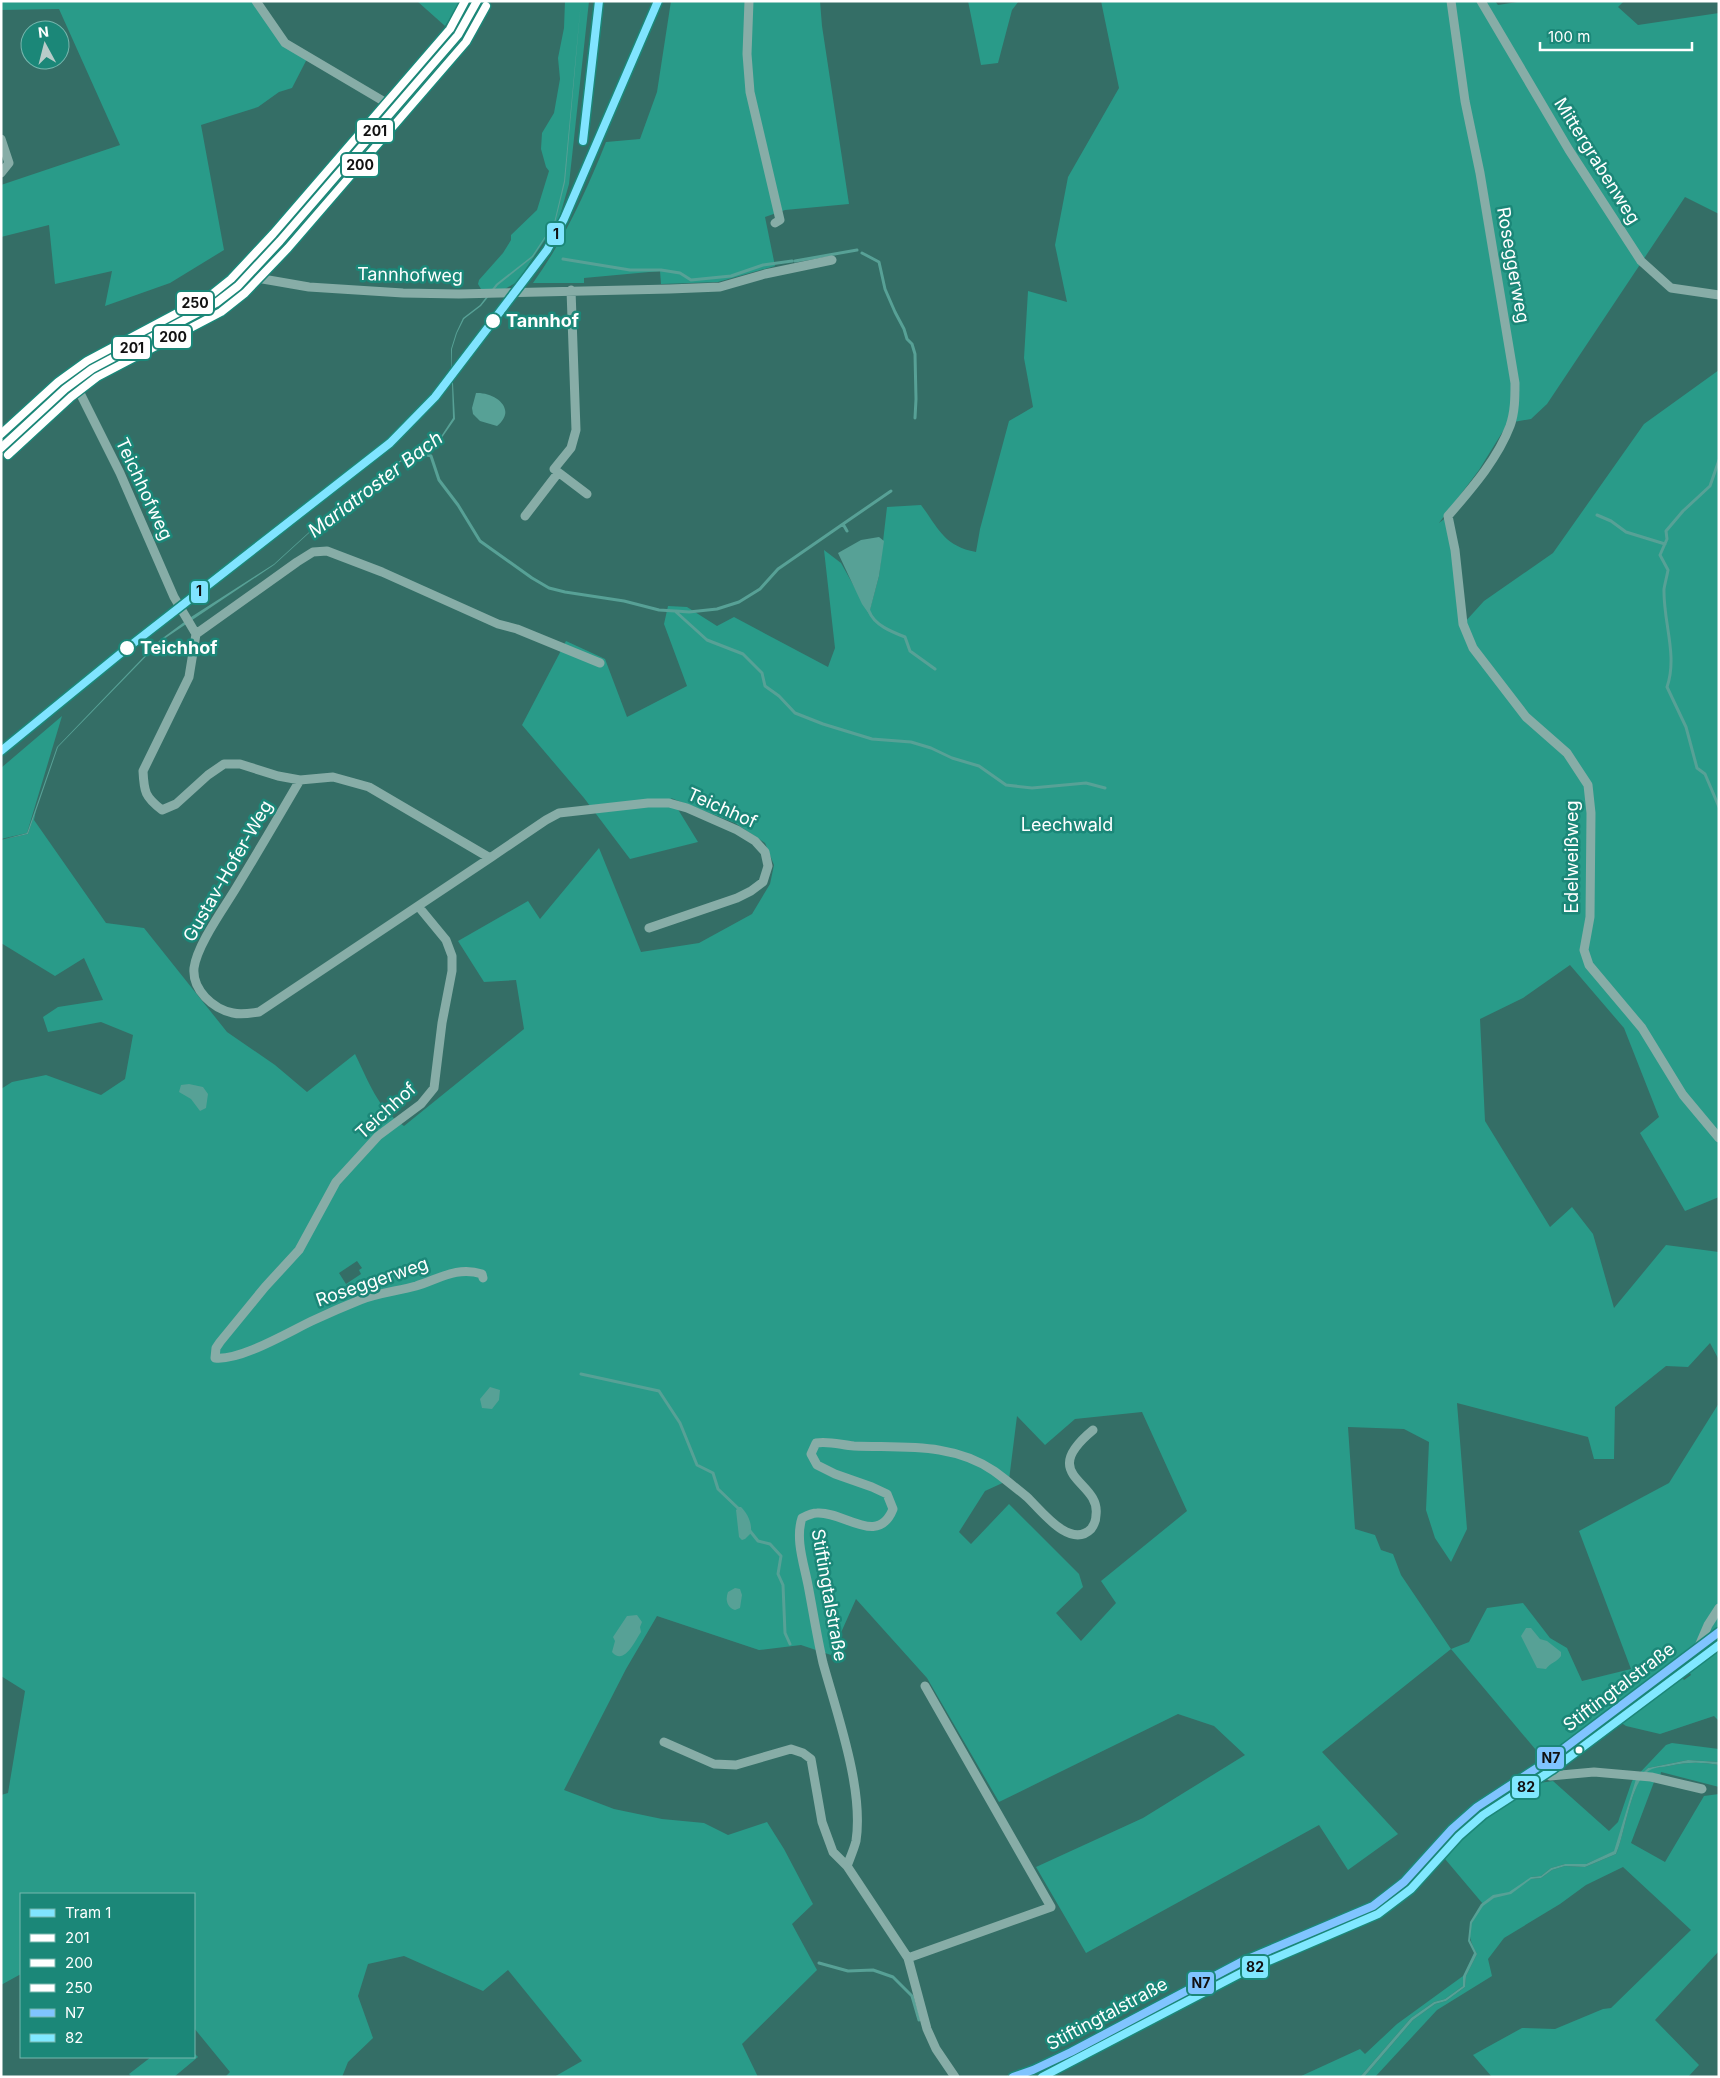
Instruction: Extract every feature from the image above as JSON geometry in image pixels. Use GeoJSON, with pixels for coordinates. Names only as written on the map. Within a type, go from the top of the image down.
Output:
{"type":"FeatureCollection","features":[{"type":"Feature","properties":{"kind":"main road"},"geometry":{"type":"LineString","coordinates":[[1,448],[74,381],[123,351],[216,303],[238,286],[458,35],[477,1]]}},
{"type":"Feature","properties":{"kind":"street"},"geometry":{"type":"LineString","coordinates":[[256,1],[285,43],[395,108]]}},
{"type":"Feature","properties":{"kind":"street"},"geometry":{"type":"LineString","coordinates":[[749,1],[747,54],[750,92],[780,220],[776,223]]}},
{"type":"Feature","properties":{"kind":"street","name":"Roseggerweg"},"geometry":{"type":"LineString","coordinates":[[1448,516],[1481,477],[1510,425],[1515,383],[1480,172],[1465,101],[1451,1]]}},
{"type":"Feature","properties":{"kind":"street","name":"Mittergrabenweg"},"geometry":{"type":"LineString","coordinates":[[1481,1],[1569,150],[1641,261],[1671,288],[1719,295]]}},
{"type":"Feature","properties":{"kind":"street"},"geometry":{"type":"LineString","coordinates":[[1,139],[9,163],[1,173]]}},
{"type":"Feature","properties":{"kind":"street","name":"Tannhofweg"},"geometry":{"type":"LineString","coordinates":[[250,274],[257,278],[318,288],[395,292],[481,293],[720,287],[765,274],[832,260]]}},
{"type":"Feature","properties":{"kind":"street"},"geometry":{"type":"LineString","coordinates":[[525,516],[571,448],[576,430],[571,290]]}},
{"type":"Feature","properties":{"kind":"street","name":"Teichhofweg"},"geometry":{"type":"LineString","coordinates":[[74,381],[120,473],[193,631]]}},
{"type":"Feature","properties":{"kind":"street"},"geometry":{"type":"LineString","coordinates":[[557,468],[587,494]]}},
{"type":"Feature","properties":{"kind":"street","name":"Edelweißweg"},"geometry":{"type":"LineString","coordinates":[[1448,516],[1455,550],[1464,624],[1473,648],[1526,717],[1567,753],[1588,785],[1591,813],[1590,917],[1584,950],[1589,965],[1642,1028],[1683,1095],[1719,1138]]}},
{"type":"Feature","properties":{"kind":"street"},"geometry":{"type":"LineString","coordinates":[[490,858],[369,787],[332,777],[300,780],[278,776],[240,764],[224,764],[208,775],[176,804],[162,810],[148,800],[144,789],[143,771],[189,677],[193,631],[313,552],[326,551],[382,572],[498,624],[600,663]]}},
{"type":"Feature","properties":{"kind":"street","name":"Gustav-Hofer-Weg"},"geometry":{"type":"LineString","coordinates":[[300,780],[199,952],[194,969],[198,986],[209,1002],[232,1013],[259,1012],[418,906]]}},
{"type":"Feature","properties":{"kind":"street","name":"Teichhof"},"geometry":{"type":"LineString","coordinates":[[215,1358],[216,1348],[220,1342],[265,1287],[299,1250],[336,1182],[378,1136],[421,1104],[434,1088],[442,1023],[452,971],[452,956],[446,940],[418,906],[559,813],[648,803],[669,803],[687,808],[755,840],[764,852],[768,866],[763,882],[751,891],[649,928]]}},
{"type":"Feature","properties":{"kind":"street","name":"Roseggerweg"},"geometry":{"type":"LineString","coordinates":[[215,1358],[220,1359],[245,1352],[363,1299],[418,1286],[441,1275],[455,1271],[473,1271],[482,1274],[483,1278]]}},
{"type":"Feature","properties":{"kind":"street","name":"Stiftingtalstraße"},"geometry":{"type":"LineString","coordinates":[[847,1866],[856,1844],[858,1824],[853,1779],[842,1727],[821,1652],[799,1528],[802,1518],[817,1513],[869,1527],[879,1526],[889,1519],[894,1509],[886,1494],[817,1465],[811,1454],[816,1443],[829,1441],[851,1446],[945,1450],[971,1457],[1004,1478],[1028,1498],[1054,1525],[1072,1534],[1082,1534],[1091,1529],[1097,1510],[1092,1497],[1078,1482],[1069,1468],[1070,1457],[1077,1443],[1093,1430]]}},
{"type":"Feature","properties":{"kind":"street"},"geometry":{"type":"LineString","coordinates":[[1698,1647],[1708,1625],[1719,1608]]}},
{"type":"Feature","properties":{"kind":"street","name":"Stiftingtalstraße"},"geometry":{"type":"LineString","coordinates":[[1012,2077],[1033,2070],[1071,2052],[1241,1962],[1373,1906],[1404,1882],[1462,1819],[1538,1767],[1719,1632]]}},
{"type":"Feature","properties":{"kind":"street"},"geometry":{"type":"LineString","coordinates":[[908,1958],[1051,1907],[925,1686]]}},
{"type":"Feature","properties":{"kind":"street"},"geometry":{"type":"LineString","coordinates":[[664,1742],[714,1764],[736,1765],[791,1749],[803,1753],[811,1759],[822,1822],[832,1852],[847,1866],[908,1958],[927,2029],[936,2049],[955,2077]]}},
{"type":"Feature","properties":{"kind":"street"},"geometry":{"type":"LineString","coordinates":[[1538,1767],[1550,1776],[1594,1772],[1634,1775],[1702,1789]]}},
{"type":"Feature","properties":{"kind":"green space"},"geometry":{"type":"Polygon","coordinates":[[[1,1],[256,1],[281,38],[308,57],[292,88],[279,92],[258,107],[201,125],[224,250],[170,283],[105,306],[112,271],[55,284],[49,225],[1,237],[1,185],[120,145],[70,34],[70,20],[64,20],[59,9],[1,10],[1,1]]]}},
{"type":"Feature","properties":{"kind":"green space"},"geometry":{"type":"Polygon","coordinates":[[[417,1],[461,1],[445,26],[417,1]]]}},
{"type":"Feature","properties":{"kind":"green space"},"geometry":{"type":"Polygon","coordinates":[[[565,1],[589,1],[569,184],[559,219],[517,282],[505,289],[481,289],[478,284],[479,280],[503,253],[511,240],[511,235],[537,210],[549,171],[541,149],[542,133],[554,113],[560,79],[558,58],[564,28],[565,1]]]}},
{"type":"Feature","properties":{"kind":"green space"},"geometry":{"type":"Polygon","coordinates":[[[671,1],[820,1],[822,26],[849,204],[785,210],[765,217],[775,266],[718,282],[661,284],[660,271],[584,278],[584,283],[533,283],[545,266],[574,214],[606,142],[640,139],[657,92],[671,1]]]}},
{"type":"Feature","properties":{"kind":"green space"},"geometry":{"type":"Polygon","coordinates":[[[968,1],[1019,1],[1012,10],[998,63],[981,65],[968,1]]]}},
{"type":"Feature","properties":{"kind":"green space","name":"Leechwald"},"geometry":{"type":"Polygon","coordinates":[[[1101,1],[1495,1],[1498,5],[1524,1],[1624,1],[1618,7],[1638,25],[1719,13],[1719,214],[1685,197],[1547,404],[1531,419],[1508,423],[1479,470],[1439,523],[1448,516],[1464,623],[1484,601],[1553,553],[1644,424],[1719,370],[1719,1197],[1685,1211],[1640,1133],[1659,1117],[1624,1028],[1570,965],[1523,998],[1480,1019],[1485,1121],[1550,1227],[1572,1207],[1593,1234],[1614,1308],[1666,1245],[1719,1252],[1719,1360],[1710,1343],[1688,1367],[1666,1366],[1615,1407],[1614,1459],[1594,1459],[1588,1437],[1457,1403],[1467,1529],[1451,1562],[1435,1538],[1426,1510],[1429,1442],[1404,1429],[1348,1427],[1355,1529],[1375,1535],[1381,1550],[1393,1554],[1401,1575],[1451,1649],[1322,1752],[1398,1834],[1348,1870],[1319,1825],[1086,1953],[1036,1867],[1143,1818],[1245,1755],[1214,1726],[1178,1714],[999,1802],[927,1678],[856,1599],[831,1655],[801,1645],[759,1650],[657,1616],[626,1669],[564,1790],[614,1809],[662,1819],[704,1823],[728,1835],[767,1822],[784,1849],[813,1904],[792,1924],[817,1970],[742,2044],[758,2077],[554,2077],[582,2061],[508,1970],[483,1991],[404,1956],[368,1964],[358,1996],[373,2038],[348,2062],[342,2077],[225,2077],[230,2072],[195,2029],[195,1893],[20,1893],[20,1975],[1,1985],[1,1795],[8,1793],[25,1691],[1,1676],[1,1089],[12,1082],[46,1075],[101,1095],[125,1079],[133,1035],[101,1022],[48,1032],[43,1017],[58,1007],[103,1000],[84,958],[55,976],[1,943],[1,840],[28,834],[36,810],[34,820],[106,923],[144,928],[227,1032],[275,1065],[307,1092],[355,1054],[380,1103],[404,1126],[524,1029],[516,980],[484,982],[458,941],[528,901],[540,919],[599,848],[641,952],[699,943],[752,914],[770,884],[774,865],[765,843],[735,823],[671,798],[698,842],[630,859],[584,798],[522,725],[566,641],[605,659],[627,717],[687,686],[664,624],[668,606],[687,607],[717,626],[734,617],[828,667],[835,648],[824,550],[841,563],[869,613],[879,576],[887,507],[921,505],[949,541],[956,546],[976,552],[980,529],[1009,421],[1033,407],[1024,358],[1028,291],[1067,302],[1055,245],[1068,177],[1119,88],[1101,1]],[[357,1261],[339,1273],[346,1284],[361,1274],[359,1270],[362,1268],[357,1261]],[[1142,1412],[1075,1419],[1045,1445],[1017,1416],[1009,1480],[985,1491],[959,1532],[971,1544],[1009,1504],[1079,1574],[1083,1587],[1056,1613],[1081,1641],[1116,1603],[1101,1581],[1187,1511],[1142,1412]]]}},
{"type":"Feature","properties":{"kind":"green space"},"geometry":{"type":"Polygon","coordinates":[[[62,716],[27,833],[1,839],[1,768],[62,716]]]}},
{"type":"Feature","properties":{"kind":"green space"},"geometry":{"type":"Polygon","coordinates":[[[1719,1403],[1719,1632],[1546,1762],[1451,1649],[1469,1642],[1487,1608],[1523,1603],[1550,1638],[1567,1648],[1582,1681],[1631,1669],[1579,1531],[1669,1483],[1719,1403]]]}},
{"type":"Feature","properties":{"kind":"green space"},"geometry":{"type":"Polygon","coordinates":[[[1719,1644],[1719,1721],[1714,1716],[1660,1734],[1626,1726],[1617,1720],[1678,1673],[1684,1680],[1691,1675],[1687,1667],[1719,1644]]]}},
{"type":"Feature","properties":{"kind":"green space"},"geometry":{"type":"Polygon","coordinates":[[[1672,1743],[1719,1749],[1719,1762],[1688,1760],[1648,1768],[1637,1779],[1615,1851],[1586,1864],[1565,1864],[1551,1868],[1541,1876],[1531,1877],[1531,1879],[1541,1878],[1552,1870],[1565,1866],[1585,1867],[1616,1854],[1633,1795],[1643,1775],[1650,1769],[1688,1763],[1719,1765],[1719,1787],[1661,1772],[1659,1782],[1654,1782],[1631,1843],[1665,1862],[1704,1796],[1719,1794],[1719,1951],[1655,2020],[1699,2065],[1688,2077],[1492,2077],[1473,2055],[1522,2028],[1555,2029],[1603,2009],[1611,2008],[1691,1930],[1623,1867],[1586,1885],[1560,1904],[1504,1938],[1488,1959],[1492,1976],[1437,2010],[1375,2077],[1364,2077],[1413,2020],[1435,2004],[1446,2001],[1465,1987],[1466,1976],[1477,1954],[1471,1939],[1470,1928],[1483,1904],[1440,1853],[1470,1821],[1498,1801],[1525,1785],[1553,1781],[1609,1831],[1618,1822],[1632,1781],[1666,1745],[1672,1743]]]}},
{"type":"Feature","properties":{"kind":"green space"},"geometry":{"type":"Polygon","coordinates":[[[1463,1976],[1463,1986],[1445,1999],[1434,2002],[1411,2018],[1360,2077],[1299,2077],[1360,2049],[1365,2054],[1397,2024],[1463,1976]]]}},
{"type":"Feature","properties":{"kind":"green space"},"geometry":{"type":"Polygon","coordinates":[[[195,2054],[198,2057],[174,2077],[132,2077],[129,2074],[150,2058],[195,2058],[195,2054]]]}},
{"type":"Feature","properties":{"kind":"shaded area","name":"Mariatroster Bach"},"geometry":{"type":"Polygon","coordinates":[[[581,1],[565,182],[555,223],[533,257],[498,285],[481,306],[464,319],[452,349],[455,419],[441,439],[397,464],[331,513],[274,565],[161,641],[58,747],[28,834],[1,840],[27,833],[57,747],[160,640],[191,617],[274,564],[330,513],[396,463],[440,438],[453,418],[451,349],[456,333],[463,318],[480,305],[496,284],[532,256],[554,223],[564,181],[581,1]]]}},
{"type":"Feature","properties":{"kind":"shaded area"},"geometry":{"type":"Polygon","coordinates":[[[476,393],[490,395],[502,403],[505,408],[505,414],[503,420],[497,426],[480,421],[473,414],[472,408],[476,393]]]}},
{"type":"Feature","properties":{"kind":"shaded area"},"geometry":{"type":"Polygon","coordinates":[[[879,537],[884,541],[879,576],[869,614],[862,604],[838,553],[861,540],[879,537]]]}},
{"type":"Feature","properties":{"kind":"shaded area"},"geometry":{"type":"Polygon","coordinates":[[[189,1084],[203,1087],[208,1094],[206,1108],[200,1111],[191,1099],[179,1092],[181,1085],[189,1084]]]}},
{"type":"Feature","properties":{"kind":"shaded area"},"geometry":{"type":"Polygon","coordinates":[[[490,1387],[500,1390],[499,1400],[492,1409],[482,1408],[480,1399],[490,1387]]]}},
{"type":"Feature","properties":{"kind":"shaded area"},"geometry":{"type":"Polygon","coordinates":[[[739,1507],[746,1513],[751,1526],[751,1533],[742,1540],[739,1537],[736,1510],[739,1507]]]}},
{"type":"Feature","properties":{"kind":"shaded area"},"geometry":{"type":"Polygon","coordinates":[[[735,1588],[740,1589],[742,1595],[740,1608],[735,1610],[728,1605],[727,1598],[728,1592],[735,1588]]]}},
{"type":"Feature","properties":{"kind":"shaded area"},"geometry":{"type":"Polygon","coordinates":[[[637,1615],[642,1622],[641,1632],[629,1651],[621,1656],[616,1656],[612,1652],[615,1641],[613,1637],[627,1616],[637,1615]]]}},
{"type":"Feature","properties":{"kind":"shaded area"},"geometry":{"type":"Polygon","coordinates":[[[1526,1628],[1531,1628],[1540,1639],[1547,1641],[1561,1652],[1561,1656],[1546,1669],[1537,1668],[1521,1636],[1526,1628]]]}},
{"type":"Feature","properties":{"kind":"shaded area"},"geometry":{"type":"Polygon","coordinates":[[[1688,1760],[1719,1762],[1719,1765],[1682,1764],[1654,1768],[1643,1775],[1633,1795],[1616,1854],[1585,1867],[1565,1866],[1552,1870],[1541,1878],[1531,1879],[1511,1894],[1494,1898],[1483,1906],[1472,1923],[1470,1940],[1477,1954],[1466,1976],[1465,1987],[1446,2001],[1435,2004],[1413,2020],[1364,2077],[1360,2077],[1411,2018],[1434,2002],[1445,1999],[1463,1986],[1463,1976],[1474,1953],[1468,1941],[1470,1922],[1481,1904],[1493,1895],[1509,1892],[1531,1877],[1541,1876],[1551,1868],[1565,1864],[1586,1864],[1614,1851],[1636,1779],[1648,1768],[1688,1760]]]}},
{"type":"Feature","properties":{"kind":"waterway"},"geometry":{"type":"LineString","coordinates":[[795,261],[857,250]]}},
{"type":"Feature","properties":{"kind":"waterway"},"geometry":{"type":"LineString","coordinates":[[862,253],[879,262],[885,289],[907,339],[912,344],[915,354],[915,418]]}},
{"type":"Feature","properties":{"kind":"waterway"},"geometry":{"type":"LineString","coordinates":[[563,259],[630,270],[661,270],[680,273],[691,280],[731,276],[763,265],[792,261]]}},
{"type":"Feature","properties":{"kind":"waterway"},"geometry":{"type":"LineString","coordinates":[[413,455],[420,453],[431,456],[439,480],[458,505],[480,541],[532,578],[549,588],[565,592],[624,601],[659,610],[675,611],[707,640],[743,654],[762,673],[765,686],[779,696],[795,713],[872,739],[911,742],[931,748],[952,758],[979,766],[1006,785],[1032,788],[1086,783],[1105,788]]}},
{"type":"Feature","properties":{"kind":"waterway"},"geometry":{"type":"LineString","coordinates":[[1719,460],[1710,486],[1683,511],[1666,531],[1667,539],[1660,555],[1668,570],[1664,589],[1671,651],[1670,675],[1667,687],[1686,727],[1697,768],[1705,774],[1719,807]]}},
{"type":"Feature","properties":{"kind":"waterway"},"geometry":{"type":"LineString","coordinates":[[843,524],[891,491]]}},
{"type":"Feature","properties":{"kind":"waterway"},"geometry":{"type":"LineString","coordinates":[[1597,515],[1611,521],[1626,532],[1665,544]]}},
{"type":"Feature","properties":{"kind":"waterway"},"geometry":{"type":"LineString","coordinates":[[676,611],[689,612],[717,609],[739,602],[760,589],[778,569],[843,524],[847,531]]}},
{"type":"Feature","properties":{"kind":"waterway"},"geometry":{"type":"LineString","coordinates":[[869,611],[879,624],[905,637],[910,651],[935,669]]}},
{"type":"Feature","properties":{"kind":"waterway"},"geometry":{"type":"LineString","coordinates":[[581,1374],[659,1391],[680,1423],[697,1465],[713,1473],[718,1489],[740,1510]]}},
{"type":"Feature","properties":{"kind":"waterway"},"geometry":{"type":"LineString","coordinates":[[750,1531],[758,1541],[770,1544],[781,1556],[778,1574],[783,1585],[785,1633],[790,1644]]}},
{"type":"Feature","properties":{"kind":"waterway"},"geometry":{"type":"LineString","coordinates":[[819,1963],[848,1971],[873,1970],[893,1977],[912,1996],[919,2020]]}},
{"type":"Feature","properties":{"kind":"tram line","name":"1"},"geometry":{"type":"LineString","coordinates":[[583,141],[599,1]]}},
{"type":"Feature","properties":{"kind":"tram line","name":"1"},"geometry":{"type":"LineString","coordinates":[[1,751],[126,649],[390,443],[435,397],[547,250],[564,219],[658,1]]}},
{"type":"Feature","properties":{"kind":"transit line","name":"250"},"geometry":{"type":"LineString","coordinates":[[1,434],[58,382],[87,361],[211,295],[231,279],[273,234],[450,29],[465,1]]}},
{"type":"Feature","properties":{"kind":"transit line","name":"201"},"geometry":{"type":"LineString","coordinates":[[1,448],[65,389],[92,369],[216,303],[238,286],[280,241],[458,35],[477,1]]}},
{"type":"Feature","properties":{"kind":"transit line","name":"200"},"geometry":{"type":"LineString","coordinates":[[8,455],[71,397],[97,377],[221,312],[245,293],[288,248],[466,42],[486,6]]}},
{"type":"Feature","properties":{"kind":"transit line","name":"N7"},"geometry":{"type":"LineString","coordinates":[[1013,2077],[1071,2052],[1241,1962],[1373,1906],[1404,1882],[1452,1829],[1477,1807],[1546,1762],[1719,1632]]}},
{"type":"Feature","properties":{"kind":"transit line","name":"82"},"geometry":{"type":"LineString","coordinates":[[1042,2077],[1245,1971],[1378,1914],[1411,1889],[1459,1836],[1483,1815],[1552,1770],[1719,1645]]}},
{"type":"Feature","properties":{"kind":"place","name":"Tannhof"},"geometry":{"type":"Point","coordinates":[493,321]}},
{"type":"Feature","properties":{"kind":"place","name":"Teichhof"},"geometry":{"type":"Point","coordinates":[127,648]}}]}
